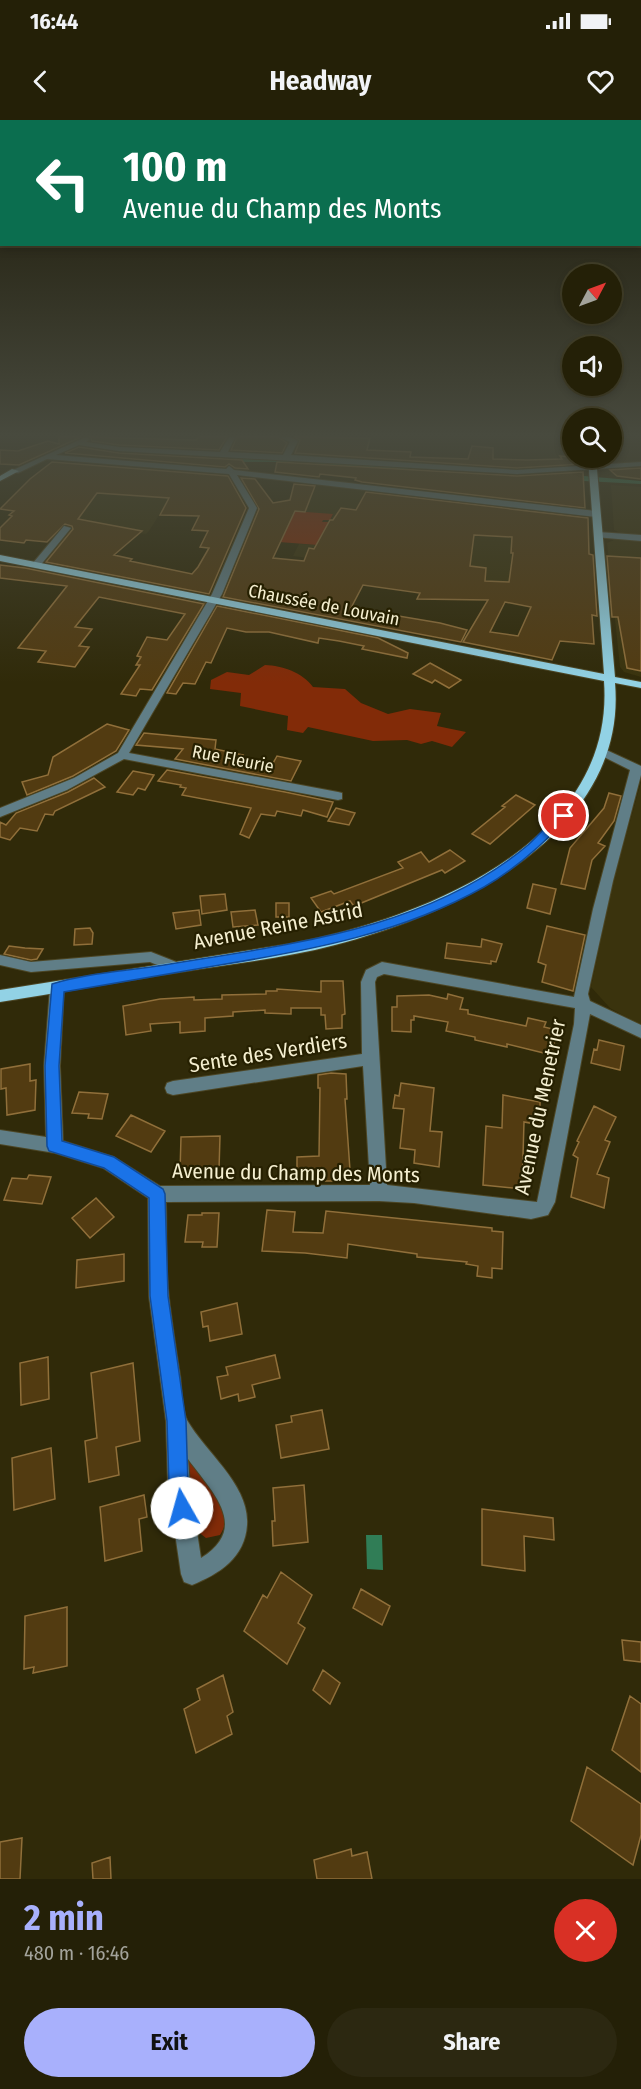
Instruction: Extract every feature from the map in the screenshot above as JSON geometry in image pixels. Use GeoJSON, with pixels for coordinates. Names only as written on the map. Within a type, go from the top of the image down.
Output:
{"type":"FeatureCollection","features":[{"type":"Feature","properties":{"kind":"main road","name":"Avenue Reine Astrid"},"geometry":{"type":"LineString","coordinates":[[0,996],[276,952],[356,934],[410,916],[481,883],[531,848],[564,816],[592,777],[602,752],[609,724],[611,697],[596,519]]}},
{"type":"Feature","properties":{"kind":"main road","name":"Chaussée de Louvain"},"geometry":{"type":"LineString","coordinates":[[0,558],[641,685]]}},
{"type":"Feature","properties":{"kind":"street"},"geometry":{"type":"LineString","coordinates":[[0,813],[61,790],[98,772],[122,755],[213,600],[248,519]]}},
{"type":"Feature","properties":{"kind":"street"},"geometry":{"type":"LineString","coordinates":[[36,565],[67,528]]}},
{"type":"Feature","properties":{"kind":"street"},"geometry":{"type":"LineString","coordinates":[[598,535],[641,538]]}},
{"type":"Feature","properties":{"kind":"street"},"geometry":{"type":"LineString","coordinates":[[602,752],[639,770]]}},
{"type":"Feature","properties":{"kind":"street","name":"Rue Fleurie"},"geometry":{"type":"LineString","coordinates":[[122,755],[338,796]]}},
{"type":"Feature","properties":{"kind":"street","name":"Avenue du Menetrier"},"geometry":{"type":"LineString","coordinates":[[531,1211],[542,1209],[546,1202],[582,1024],[581,994],[598,916],[639,770]]}},
{"type":"Feature","properties":{"kind":"street"},"geometry":{"type":"LineString","coordinates":[[0,960],[31,967],[151,957],[174,968]]}},
{"type":"Feature","properties":{"kind":"street"},"geometry":{"type":"LineString","coordinates":[[379,1192],[370,1059],[368,982],[371,974],[382,968],[403,970],[583,1004],[641,1032]]}},
{"type":"Feature","properties":{"kind":"street"},"geometry":{"type":"LineString","coordinates":[[55,1146],[52,1066],[57,988]]}},
{"type":"Feature","properties":{"kind":"street","name":"Sente des Verdiers"},"geometry":{"type":"LineString","coordinates":[[173,1088],[370,1059]]}},
{"type":"Feature","properties":{"kind":"street","name":"Avenue du Champ des Monts"},"geometry":{"type":"LineString","coordinates":[[0,1137],[55,1146],[108,1162],[157,1194],[379,1192],[531,1211]]}},
{"type":"Feature","properties":{"kind":"street"},"geometry":{"type":"LineString","coordinates":[[157,1194],[159,1296],[176,1421],[179,1486],[192,1574],[208,1569],[224,1557],[233,1541],[236,1521],[231,1499],[176,1421]]}},
{"type":"Feature","properties":{"kind":"shaded area"},"geometry":{"type":"Polygon","coordinates":[[[76,519],[157,519],[146,534],[139,533],[95,570],[43,560],[76,519]]]}},
{"type":"Feature","properties":{"kind":"shaded area"},"geometry":{"type":"Polygon","coordinates":[[[286,519],[330,519],[322,522],[329,522],[318,545],[266,541],[286,519]]]}},
{"type":"Feature","properties":{"kind":"shaded area"},"geometry":{"type":"Polygon","coordinates":[[[331,519],[504,519],[588,535],[592,603],[429,573],[293,556],[299,544],[318,545],[331,519]]]}},
{"type":"Feature","properties":{"kind":"shaded area"},"geometry":{"type":"Polygon","coordinates":[[[613,519],[641,519],[641,677],[624,672],[620,667],[607,543],[624,540],[623,534],[614,530],[613,519]]]}},
{"type":"Feature","properties":{"kind":"shaded area"},"geometry":{"type":"Polygon","coordinates":[[[265,665],[292,671],[303,677],[313,687],[345,689],[361,703],[388,714],[410,709],[441,713],[437,726],[466,732],[452,747],[432,741],[421,744],[407,740],[373,741],[308,727],[303,733],[287,730],[288,716],[240,706],[241,693],[210,689],[211,680],[227,672],[249,675],[265,665]]]}},
{"type":"Feature","properties":{"kind":"shaded area"},"geometry":{"type":"Polygon","coordinates":[[[641,782],[641,1025],[610,1008],[591,987],[613,882],[641,782]]]}},
{"type":"Feature","properties":{"kind":"shaded area"},"geometry":{"type":"Polygon","coordinates":[[[193,1459],[224,1504],[225,1525],[220,1535],[206,1538],[197,1531],[184,1462],[193,1459]]]}},
{"type":"Feature","properties":{"kind":"shaded area"},"geometry":{"type":"Polygon","coordinates":[[[366,1535],[382,1535],[383,1570],[367,1569],[366,1535]]]}},
{"type":"Feature","properties":{"kind":"building"},"geometry":{"type":"Polygon","coordinates":[[[9,519],[78,519],[142,531],[114,555],[132,559],[130,561],[192,574],[209,548],[200,547],[208,531],[192,530],[197,519],[241,519],[209,594],[46,562],[73,529],[72,526],[65,524],[47,542],[26,540],[24,543],[0,540],[0,528],[9,519]]]}},
{"type":"Feature","properties":{"kind":"building"},"geometry":{"type":"Polygon","coordinates":[[[255,519],[291,519],[273,558],[304,561],[309,548],[314,549],[330,520],[334,519],[588,519],[589,554],[593,555],[597,616],[592,615],[594,644],[560,641],[552,660],[463,642],[488,600],[417,599],[420,593],[363,585],[351,608],[440,623],[467,630],[461,642],[223,597],[255,519]],[[474,535],[470,566],[486,568],[485,581],[509,582],[513,553],[511,553],[512,537],[474,535]],[[505,602],[490,632],[518,636],[531,607],[505,602]]]}},
{"type":"Feature","properties":{"kind":"building"},"geometry":{"type":"Polygon","coordinates":[[[607,556],[641,558],[641,671],[627,668],[618,617],[612,617],[607,556]]]}},
{"type":"Feature","properties":{"kind":"building"},"geometry":{"type":"Polygon","coordinates":[[[0,565],[204,604],[152,690],[140,689],[136,696],[121,694],[140,665],[136,665],[141,657],[137,656],[147,637],[167,640],[185,614],[99,597],[75,627],[92,629],[79,646],[89,647],[75,667],[38,662],[46,651],[18,648],[67,586],[0,578],[0,565]]]}},
{"type":"Feature","properties":{"kind":"building"},"geometry":{"type":"Polygon","coordinates":[[[217,606],[378,638],[408,653],[407,658],[362,649],[364,646],[339,641],[319,638],[318,643],[269,632],[246,632],[227,628],[211,663],[206,662],[195,684],[183,683],[176,694],[167,693],[217,606]]]}},
{"type":"Feature","properties":{"kind":"building"},"geometry":{"type":"Polygon","coordinates":[[[430,663],[461,680],[449,688],[435,680],[432,683],[413,674],[430,663]]]}},
{"type":"Feature","properties":{"kind":"building"},"geometry":{"type":"Polygon","coordinates":[[[107,724],[129,730],[116,751],[73,776],[27,795],[22,782],[48,775],[53,757],[107,724]]]}},
{"type":"Feature","properties":{"kind":"building"},"geometry":{"type":"Polygon","coordinates":[[[144,733],[216,740],[215,749],[243,755],[240,759],[272,765],[277,756],[301,761],[291,781],[175,759],[183,749],[136,745],[144,733]]]}},
{"type":"Feature","properties":{"kind":"building"},"geometry":{"type":"Polygon","coordinates":[[[167,770],[333,802],[327,817],[303,810],[301,816],[277,811],[275,816],[261,814],[249,838],[240,834],[251,808],[182,795],[186,788],[180,787],[181,785],[158,781],[167,770]]]}},
{"type":"Feature","properties":{"kind":"building"},"geometry":{"type":"Polygon","coordinates":[[[133,771],[154,775],[145,790],[138,788],[133,795],[117,792],[133,771]]]}},
{"type":"Feature","properties":{"kind":"building"},"geometry":{"type":"Polygon","coordinates":[[[94,778],[105,787],[55,811],[53,815],[45,814],[37,831],[20,828],[10,840],[0,837],[0,822],[6,825],[16,813],[68,792],[94,778]]]}},
{"type":"Feature","properties":{"kind":"building"},"geometry":{"type":"Polygon","coordinates":[[[609,793],[621,796],[614,821],[598,843],[605,846],[592,860],[585,889],[561,884],[570,848],[604,808],[609,793]]]}},
{"type":"Feature","properties":{"kind":"building"},"geometry":{"type":"Polygon","coordinates":[[[516,795],[535,805],[490,844],[472,834],[505,807],[502,806],[516,795]]]}},
{"type":"Feature","properties":{"kind":"building"},"geometry":{"type":"Polygon","coordinates":[[[336,808],[355,813],[349,825],[328,821],[336,808]]]}},
{"type":"Feature","properties":{"kind":"building"},"geometry":{"type":"Polygon","coordinates":[[[450,850],[465,861],[445,873],[442,870],[354,906],[350,901],[321,912],[311,898],[331,891],[334,894],[403,868],[398,862],[421,852],[429,862],[450,850]]]}},
{"type":"Feature","properties":{"kind":"building"},"geometry":{"type":"Polygon","coordinates":[[[533,884],[556,889],[550,914],[527,908],[533,884]]]}},
{"type":"Feature","properties":{"kind":"building"},"geometry":{"type":"Polygon","coordinates":[[[225,894],[227,910],[202,914],[200,896],[225,894]]]}},
{"type":"Feature","properties":{"kind":"building"},"geometry":{"type":"Polygon","coordinates":[[[276,903],[289,903],[289,917],[276,917],[276,903]]]}},
{"type":"Feature","properties":{"kind":"building"},"geometry":{"type":"Polygon","coordinates":[[[199,910],[201,925],[176,929],[173,913],[199,910]]]}},
{"type":"Feature","properties":{"kind":"building"},"geometry":{"type":"Polygon","coordinates":[[[255,910],[258,925],[233,927],[231,912],[255,910]]]}},
{"type":"Feature","properties":{"kind":"building"},"geometry":{"type":"Polygon","coordinates":[[[547,926],[585,935],[573,991],[542,982],[546,965],[538,962],[547,926]]]}},
{"type":"Feature","properties":{"kind":"building"},"geometry":{"type":"Polygon","coordinates":[[[90,928],[93,933],[92,944],[74,945],[75,929],[90,928]]]}},
{"type":"Feature","properties":{"kind":"building"},"geometry":{"type":"Polygon","coordinates":[[[482,939],[502,944],[496,962],[491,961],[491,964],[445,958],[447,943],[481,947],[482,939]]]}},
{"type":"Feature","properties":{"kind":"building"},"geometry":{"type":"Polygon","coordinates":[[[9,946],[43,949],[37,959],[31,960],[4,954],[9,946]]]}},
{"type":"Feature","properties":{"kind":"building"},"geometry":{"type":"Polygon","coordinates":[[[321,981],[343,981],[345,1014],[342,1015],[342,1028],[326,1029],[325,1015],[321,1015],[321,1008],[291,1008],[291,1014],[265,1013],[265,1010],[233,1012],[233,1016],[205,1018],[205,1031],[180,1033],[180,1022],[150,1024],[151,1031],[126,1035],[123,1006],[160,999],[194,997],[194,1000],[222,999],[222,995],[266,994],[266,991],[277,991],[277,989],[321,992],[321,981]]]}},
{"type":"Feature","properties":{"kind":"building"},"geometry":{"type":"Polygon","coordinates":[[[448,994],[463,998],[460,1009],[468,1010],[468,1014],[526,1026],[528,1018],[546,1022],[544,1027],[557,1030],[552,1055],[507,1044],[507,1047],[475,1040],[475,1037],[446,1031],[448,1022],[414,1016],[414,1020],[411,1020],[411,1032],[392,1031],[392,1007],[397,1007],[397,996],[429,995],[447,999],[448,994]]]}},
{"type":"Feature","properties":{"kind":"building"},"geometry":{"type":"Polygon","coordinates":[[[599,1040],[624,1046],[620,1070],[591,1063],[599,1040]]]}},
{"type":"Feature","properties":{"kind":"building"},"geometry":{"type":"Polygon","coordinates":[[[30,1064],[30,1081],[36,1080],[35,1110],[7,1115],[6,1088],[1,1089],[1,1069],[30,1064]]]}},
{"type":"Feature","properties":{"kind":"building"},"geometry":{"type":"Polygon","coordinates":[[[346,1074],[347,1099],[345,1099],[350,1170],[339,1170],[339,1181],[297,1181],[297,1157],[319,1156],[320,1088],[318,1088],[318,1075],[346,1074]]]}},
{"type":"Feature","properties":{"kind":"building"},"geometry":{"type":"Polygon","coordinates":[[[401,1083],[434,1088],[430,1131],[442,1132],[439,1167],[414,1163],[415,1150],[400,1148],[404,1109],[393,1108],[395,1095],[399,1096],[401,1083]]]}},
{"type":"Feature","properties":{"kind":"building"},"geometry":{"type":"Polygon","coordinates":[[[79,1092],[108,1094],[102,1119],[88,1118],[89,1114],[72,1113],[79,1092]]]}},
{"type":"Feature","properties":{"kind":"building"},"geometry":{"type":"Polygon","coordinates":[[[503,1095],[540,1102],[540,1125],[524,1122],[522,1189],[483,1185],[486,1126],[502,1128],[503,1095]]]}},
{"type":"Feature","properties":{"kind":"building"},"geometry":{"type":"Polygon","coordinates":[[[594,1106],[616,1117],[605,1140],[610,1142],[597,1174],[609,1178],[604,1208],[571,1197],[578,1158],[573,1155],[579,1142],[577,1141],[594,1106]]]}},
{"type":"Feature","properties":{"kind":"building"},"geometry":{"type":"Polygon","coordinates":[[[131,1115],[165,1131],[151,1152],[116,1136],[131,1115]]]}},
{"type":"Feature","properties":{"kind":"building"},"geometry":{"type":"Polygon","coordinates":[[[220,1136],[219,1170],[180,1172],[181,1137],[220,1136]]]}},
{"type":"Feature","properties":{"kind":"building"},"geometry":{"type":"Polygon","coordinates":[[[29,1175],[51,1177],[42,1204],[4,1200],[12,1178],[27,1179],[29,1175]]]}},
{"type":"Feature","properties":{"kind":"building"},"geometry":{"type":"Polygon","coordinates":[[[96,1198],[114,1217],[90,1238],[72,1218],[96,1198]]]}},
{"type":"Feature","properties":{"kind":"building"},"geometry":{"type":"Polygon","coordinates":[[[267,1210],[295,1212],[293,1232],[323,1233],[326,1211],[492,1228],[492,1231],[503,1232],[502,1269],[492,1268],[492,1278],[477,1276],[478,1266],[466,1264],[467,1262],[417,1257],[417,1254],[348,1244],[347,1258],[262,1251],[267,1210]]]}},
{"type":"Feature","properties":{"kind":"building"},"geometry":{"type":"Polygon","coordinates":[[[202,1213],[219,1213],[217,1247],[202,1247],[203,1242],[185,1242],[188,1215],[202,1215],[202,1213]]]}},
{"type":"Feature","properties":{"kind":"building"},"geometry":{"type":"Polygon","coordinates":[[[124,1254],[124,1281],[76,1288],[77,1260],[124,1254]]]}},
{"type":"Feature","properties":{"kind":"building"},"geometry":{"type":"Polygon","coordinates":[[[237,1303],[242,1334],[210,1341],[208,1326],[203,1327],[201,1312],[237,1303]]]}},
{"type":"Feature","properties":{"kind":"building"},"geometry":{"type":"Polygon","coordinates":[[[275,1355],[280,1378],[252,1385],[255,1397],[239,1401],[238,1394],[221,1399],[217,1377],[228,1375],[226,1367],[275,1355]]]}},
{"type":"Feature","properties":{"kind":"building"},"geometry":{"type":"Polygon","coordinates":[[[48,1357],[49,1399],[21,1405],[20,1363],[48,1357]]]}},
{"type":"Feature","properties":{"kind":"building"},"geometry":{"type":"Polygon","coordinates":[[[133,1363],[140,1441],[116,1447],[119,1475],[89,1482],[85,1441],[97,1438],[91,1373],[133,1363]]]}},
{"type":"Feature","properties":{"kind":"building"},"geometry":{"type":"Polygon","coordinates":[[[322,1410],[329,1449],[281,1458],[276,1425],[292,1422],[291,1416],[322,1410]]]}},
{"type":"Feature","properties":{"kind":"building"},"geometry":{"type":"Polygon","coordinates":[[[51,1448],[55,1499],[14,1510],[12,1458],[51,1448]]]}},
{"type":"Feature","properties":{"kind":"building"},"geometry":{"type":"Polygon","coordinates":[[[304,1485],[308,1542],[273,1546],[272,1521],[275,1521],[273,1488],[304,1485]]]}},
{"type":"Feature","properties":{"kind":"building"},"geometry":{"type":"Polygon","coordinates":[[[144,1495],[147,1517],[139,1519],[142,1551],[105,1561],[100,1507],[144,1495]]]}},
{"type":"Feature","properties":{"kind":"building"},"geometry":{"type":"Polygon","coordinates":[[[482,1509],[553,1518],[554,1540],[524,1536],[525,1571],[482,1565],[482,1509]]]}},
{"type":"Feature","properties":{"kind":"building"},"geometry":{"type":"Polygon","coordinates":[[[281,1572],[312,1595],[298,1623],[305,1628],[287,1664],[244,1631],[263,1595],[267,1598],[281,1572]]]}},
{"type":"Feature","properties":{"kind":"building"},"geometry":{"type":"Polygon","coordinates":[[[361,1589],[390,1606],[382,1625],[353,1608],[361,1589]]]}},
{"type":"Feature","properties":{"kind":"building"},"geometry":{"type":"Polygon","coordinates":[[[67,1607],[67,1666],[33,1673],[34,1667],[24,1669],[25,1616],[67,1607]]]}},
{"type":"Feature","properties":{"kind":"building"},"geometry":{"type":"Polygon","coordinates":[[[622,1640],[641,1642],[641,1662],[624,1660],[622,1640]]]}},
{"type":"Feature","properties":{"kind":"building"},"geometry":{"type":"Polygon","coordinates":[[[323,1670],[340,1683],[330,1704],[313,1690],[323,1670]]]}},
{"type":"Feature","properties":{"kind":"building"},"geometry":{"type":"Polygon","coordinates":[[[223,1675],[233,1712],[227,1716],[232,1734],[196,1753],[184,1709],[200,1700],[197,1689],[223,1675]]]}},
{"type":"Feature","properties":{"kind":"building"},"geometry":{"type":"Polygon","coordinates":[[[630,1696],[641,1704],[641,1772],[612,1750],[630,1696]]]}},
{"type":"Feature","properties":{"kind":"building"},"geometry":{"type":"Polygon","coordinates":[[[587,1767],[641,1804],[641,1835],[633,1865],[571,1821],[587,1767]]]}},
{"type":"Feature","properties":{"kind":"building"},"geometry":{"type":"Polygon","coordinates":[[[22,1838],[20,1879],[0,1879],[0,1842],[22,1838]]]}},
{"type":"Feature","properties":{"kind":"building"},"geometry":{"type":"Polygon","coordinates":[[[351,1849],[352,1856],[367,1852],[372,1879],[317,1879],[314,1860],[351,1849]]]}},
{"type":"Feature","properties":{"kind":"building"},"geometry":{"type":"Polygon","coordinates":[[[110,1857],[111,1879],[93,1879],[92,1863],[110,1857]]]}},
{"type":"Feature","properties":{"kind":"route"},"geometry":{"type":"LineString","coordinates":[[182,1508],[176,1421],[159,1296],[157,1194],[108,1162],[55,1146],[52,1066],[57,988],[304,946],[356,934],[410,916],[481,883],[531,848],[564,816]]}}]}
